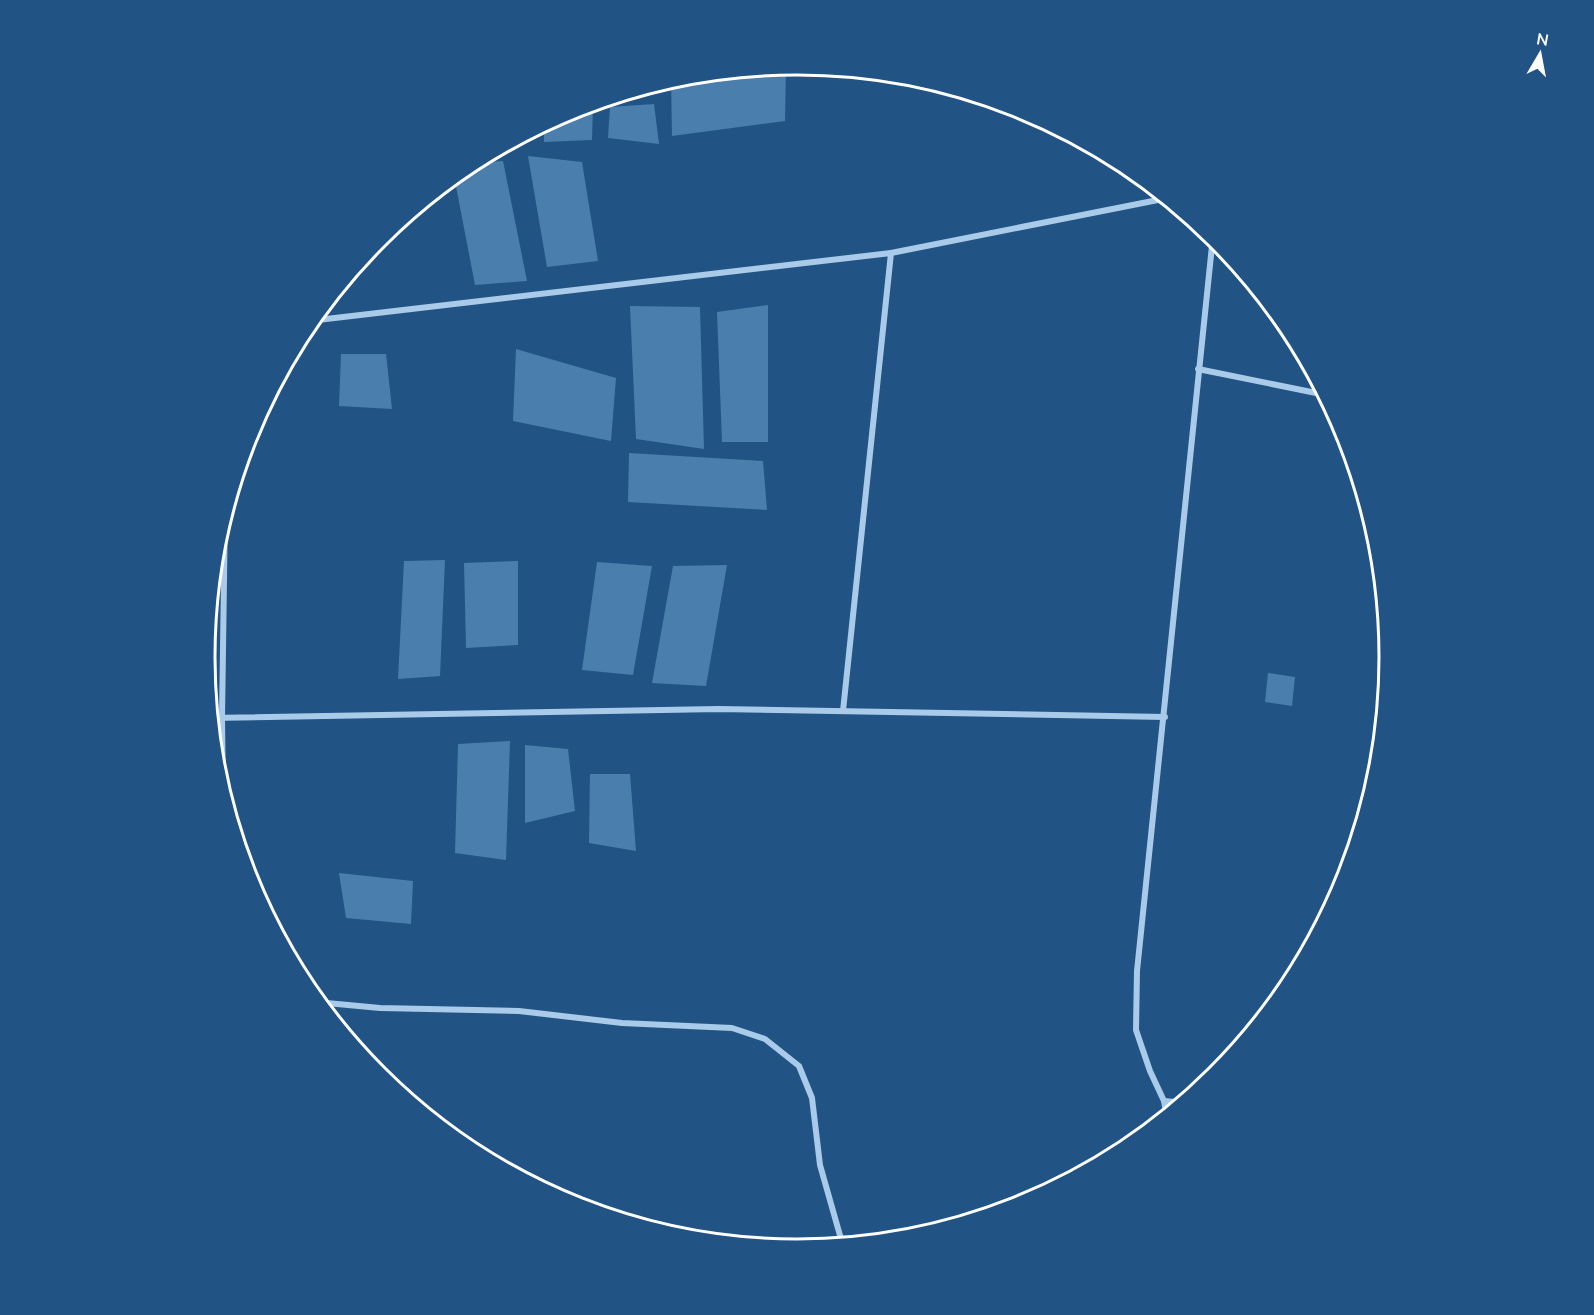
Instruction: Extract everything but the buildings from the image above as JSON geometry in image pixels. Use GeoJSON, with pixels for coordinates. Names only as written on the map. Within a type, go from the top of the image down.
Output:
{"type":"FeatureCollection","features":[{"type":"Feature","properties":{"kind":"street"},"geometry":{"type":"LineString","coordinates":[[323,319],[891,253],[1158,200]]}},
{"type":"Feature","properties":{"kind":"street"},"geometry":{"type":"LineString","coordinates":[[1165,1109],[1136,1030],[1137,971],[1212,249]]}},
{"type":"Feature","properties":{"kind":"street"},"geometry":{"type":"LineString","coordinates":[[843,711],[891,253]]}},
{"type":"Feature","properties":{"kind":"street"},"geometry":{"type":"LineString","coordinates":[[1198,369],[1315,393]]}},
{"type":"Feature","properties":{"kind":"street"},"geometry":{"type":"LineString","coordinates":[[222,752],[224,553]]}},
{"type":"Feature","properties":{"kind":"street"},"geometry":{"type":"LineString","coordinates":[[218,718],[718,709],[1165,717]]}},
{"type":"Feature","properties":{"kind":"street"},"geometry":{"type":"LineString","coordinates":[[329,1003],[380,1008],[519,1011],[622,1023],[732,1028],[765,1039],[799,1066],[812,1098],[820,1165],[841,1238]]}},
{"type":"Feature","properties":{"kind":"street"},"geometry":{"type":"LineString","coordinates":[[1164,1101],[1173,1102]]}}]}
